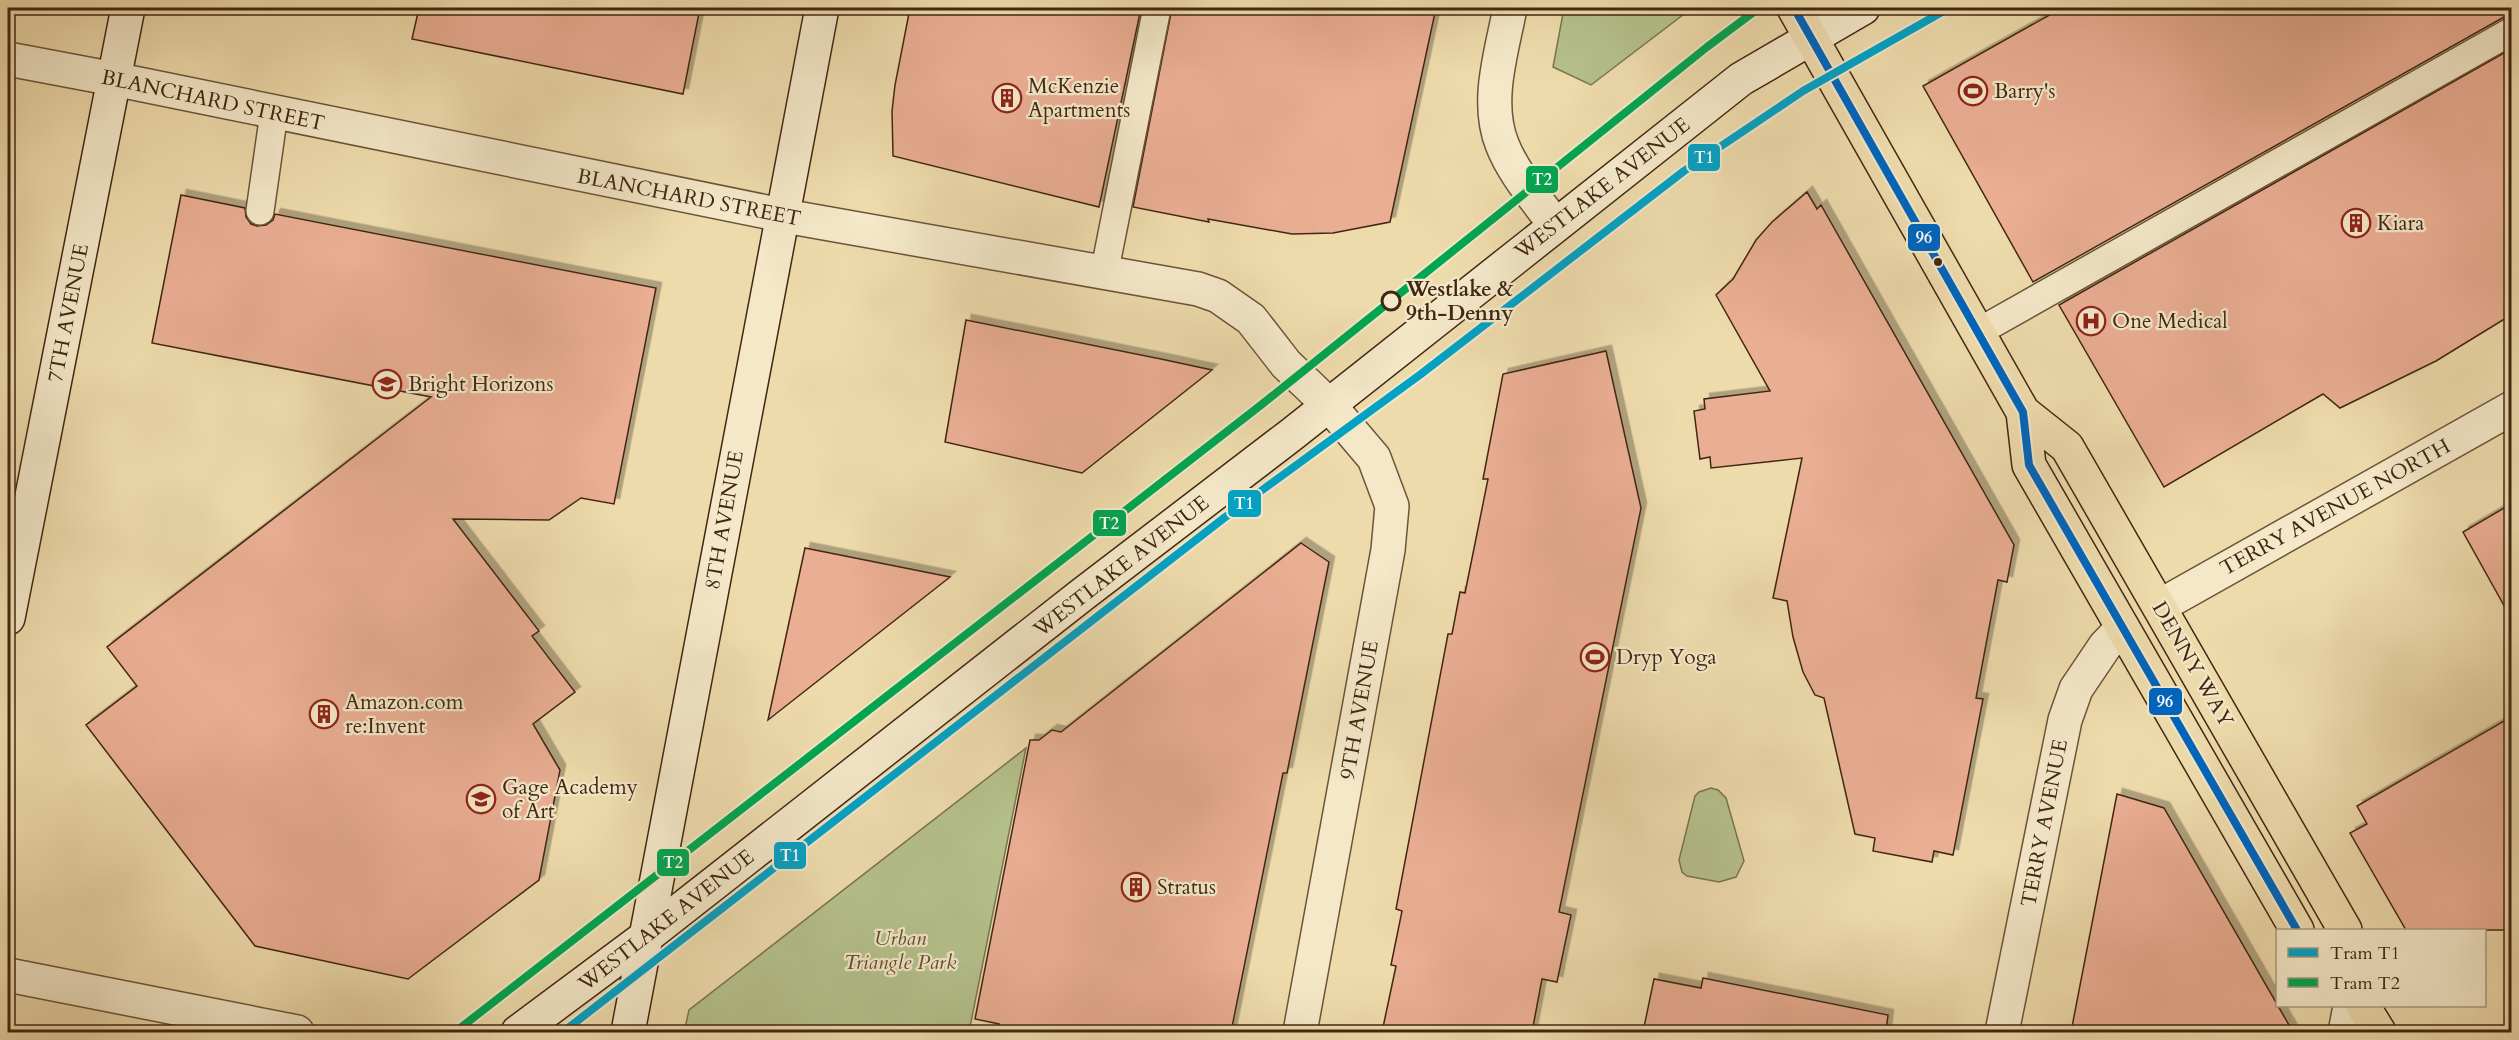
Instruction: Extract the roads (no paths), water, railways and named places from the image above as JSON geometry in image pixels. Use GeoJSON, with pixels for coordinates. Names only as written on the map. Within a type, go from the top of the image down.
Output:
{"type":"FeatureCollection","features":[{"type":"Feature","properties":{"kind":"main road","name":"DENNY WAY"},"geometry":{"type":"LineString","coordinates":[[1794,8],[2022,412],[2030,465],[2296,929]]}},
{"type":"Feature","properties":{"kind":"main road","name":"DENNY WAY"},"geometry":{"type":"LineString","coordinates":[[2022,412],[2067,447],[2344,929]]}},
{"type":"Feature","properties":{"kind":"main road"},"geometry":{"type":"LineString","coordinates":[[2364,1007],[2379,1032]]}},
{"type":"Feature","properties":{"kind":"street","name":"7TH AVENUE"},"geometry":{"type":"LineString","coordinates":[[8,618],[128,8]]}},
{"type":"Feature","properties":{"kind":"street","name":"8TH AVENUE"},"geometry":{"type":"LineString","coordinates":[[628,1032],[822,8]]}},
{"type":"Feature","properties":{"kind":"street"},"geometry":{"type":"LineString","coordinates":[[1510,8],[1495,86],[1495,115],[1502,144],[1555,225]]}},
{"type":"Feature","properties":{"kind":"street","name":"WESTLAKE AVENUE"},"geometry":{"type":"LineString","coordinates":[[518,1032],[646,936],[1329,405],[1741,79],[1863,8]]}},
{"type":"Feature","properties":{"kind":"street","name":"BLANCHARD STREET"},"geometry":{"type":"LineString","coordinates":[[8,59],[782,215],[1198,290],[1218,296],[1251,319],[1286,364],[1329,405]]}},
{"type":"Feature","properties":{"kind":"street","name":"9TH AVENUE"},"geometry":{"type":"LineString","coordinates":[[1300,1032],[1388,550],[1392,506],[1374,458],[1329,405]]}},
{"type":"Feature","properties":{"kind":"street","name":"TERRY AVENUE NORTH"},"geometry":{"type":"LineString","coordinates":[[2160,606],[2511,408]]}},
{"type":"Feature","properties":{"kind":"street","name":"TERRY AVENUE"},"geometry":{"type":"LineString","coordinates":[[2002,1032],[2065,720],[2076,689],[2105,646],[2122,628]]}},
{"type":"Feature","properties":{"kind":"street"},"geometry":{"type":"LineString","coordinates":[[8,975],[297,1032]]}},
{"type":"Feature","properties":{"kind":"lane"},"geometry":{"type":"LineString","coordinates":[[1104,274],[1157,8]]}},
{"type":"Feature","properties":{"kind":"lane"},"geometry":{"type":"LineString","coordinates":[[1978,332],[2511,31]]}},
{"type":"Feature","properties":{"kind":"lane"},"geometry":{"type":"LineString","coordinates":[[260,211],[274,113]]}},
{"type":"Feature","properties":{"kind":"lane"},"geometry":{"type":"LineString","coordinates":[[2342,1032],[2347,1007]]}},
{"type":"Feature","properties":{"kind":"tram line","name":"T2"},"geometry":{"type":"LineString","coordinates":[[455,1032],[1261,405],[1707,47],[1759,8]]}},
{"type":"Feature","properties":{"kind":"tram line","name":"T1"},"geometry":{"type":"LineString","coordinates":[[563,1032],[1224,518],[1421,374],[1684,171],[1803,91],[1949,8]]}},
{"type":"Feature","properties":{"kind":"place","name":"Barry's"},"geometry":{"type":"Point","coordinates":[1973,91]}},
{"type":"Feature","properties":{"kind":"place","name":"McKenzie Apartments"},"geometry":{"type":"Point","coordinates":[1007,98]}},
{"type":"Feature","properties":{"kind":"place","name":"Kiara"},"geometry":{"type":"Point","coordinates":[2356,223]}},
{"type":"Feature","properties":{"kind":"place","name":"Westlake & 9th-Denny"},"geometry":{"type":"Point","coordinates":[1391,301]}},
{"type":"Feature","properties":{"kind":"place","name":"One Medical"},"geometry":{"type":"Point","coordinates":[2091,321]}},
{"type":"Feature","properties":{"kind":"place","name":"Bright Horizons"},"geometry":{"type":"Point","coordinates":[387,384]}},
{"type":"Feature","properties":{"kind":"place","name":"Dryp Yoga"},"geometry":{"type":"Point","coordinates":[1595,657]}},
{"type":"Feature","properties":{"kind":"place","name":"Amazon.com re:Invent"},"geometry":{"type":"Point","coordinates":[324,714]}},
{"type":"Feature","properties":{"kind":"place","name":"Gage Academy of Art"},"geometry":{"type":"Point","coordinates":[481,799]}},
{"type":"Feature","properties":{"kind":"place","name":"Stratus"},"geometry":{"type":"Point","coordinates":[1136,887]}},
{"type":"Feature","properties":{"kind":"park label","name":"Urban Triangle Park"},"geometry":{"type":"Point","coordinates":[900,950]}}]}
